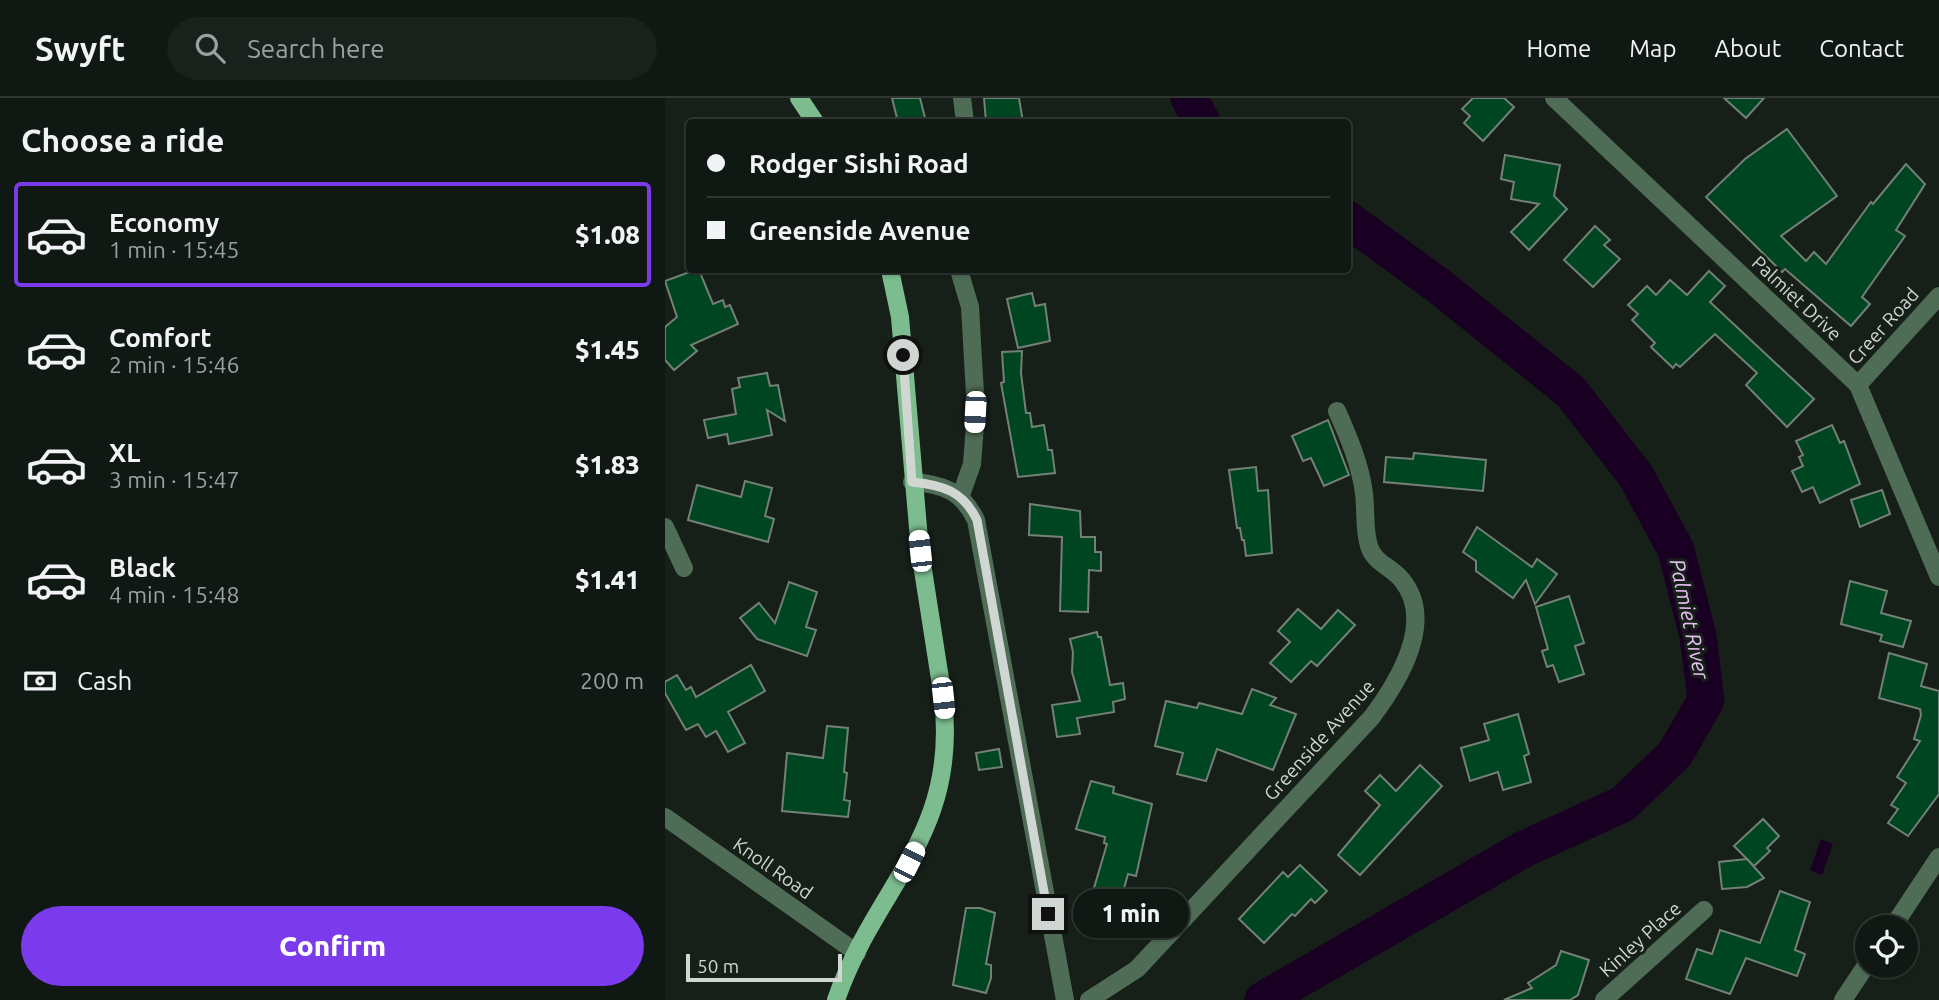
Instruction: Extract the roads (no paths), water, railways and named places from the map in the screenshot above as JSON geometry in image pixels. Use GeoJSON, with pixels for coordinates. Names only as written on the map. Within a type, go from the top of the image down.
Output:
{"type":"FeatureCollection","features":[{"type":"Feature","properties":{"kind":"main road"},"geometry":{"type":"LineString","coordinates":[[799,98],[813,119]]}},
{"type":"Feature","properties":{"kind":"main road"},"geometry":{"type":"LineString","coordinates":[[836,1000],[857,953],[917,847],[936,802],[945,760],[947,732],[912,482],[900,317],[891,273]]}},
{"type":"Feature","properties":{"kind":"street"},"geometry":{"type":"LineString","coordinates":[[962,98],[965,119]]}},
{"type":"Feature","properties":{"kind":"street","name":"Palmiet Drive"},"geometry":{"type":"LineString","coordinates":[[1554,98],[1858,385],[1939,577]]}},
{"type":"Feature","properties":{"kind":"street"},"geometry":{"type":"LineString","coordinates":[[960,273],[970,307],[975,412],[972,464],[961,495]]}},
{"type":"Feature","properties":{"kind":"street","name":"Creer Road"},"geometry":{"type":"LineString","coordinates":[[1858,385],[1939,296]]}},
{"type":"Feature","properties":{"kind":"street","name":"Greenside Avenue"},"geometry":{"type":"LineString","coordinates":[[1089,1000],[1136,969],[1372,717],[1392,690],[1404,665],[1414,624],[1411,592],[1401,578],[1371,551],[1358,463],[1338,411]]}},
{"type":"Feature","properties":{"kind":"street"},"geometry":{"type":"LineString","coordinates":[[912,482],[934,484],[961,495],[977,520],[1065,1000]]}},
{"type":"Feature","properties":{"kind":"street"},"geometry":{"type":"LineString","coordinates":[[665,527],[684,568]]}},
{"type":"Feature","properties":{"kind":"street","name":"Knoll Road"},"geometry":{"type":"LineString","coordinates":[[665,817],[857,953]]}},
{"type":"Feature","properties":{"kind":"street"},"geometry":{"type":"LineString","coordinates":[[1901,915],[1939,857]]}},
{"type":"Feature","properties":{"kind":"street","name":"Kinley Place"},"geometry":{"type":"LineString","coordinates":[[1604,1000],[1704,909]]}},
{"type":"Feature","properties":{"kind":"street"},"geometry":{"type":"LineString","coordinates":[[1843,1000],[1858,978]]}},
{"type":"Feature","properties":{"kind":"waterway","name":"Palmiet River"},"geometry":{"type":"LineString","coordinates":[[1189,98],[1200,119]]}},
{"type":"Feature","properties":{"kind":"waterway","name":"Palmiet River"},"geometry":{"type":"LineString","coordinates":[[1263,1000],[1524,849],[1623,804],[1675,754],[1706,700],[1698,636],[1676,550],[1636,476],[1571,392],[1439,286],[1351,222]]}}]}
